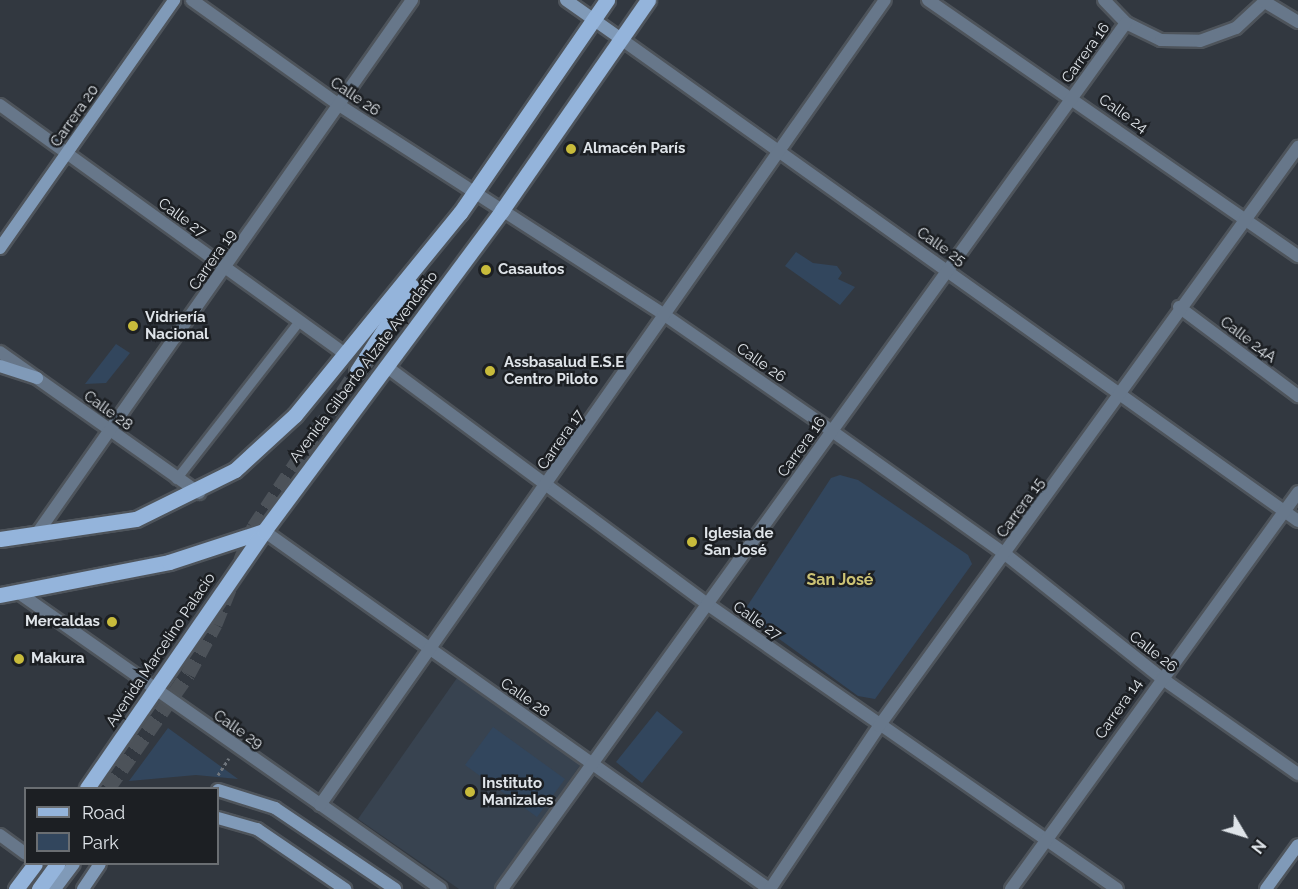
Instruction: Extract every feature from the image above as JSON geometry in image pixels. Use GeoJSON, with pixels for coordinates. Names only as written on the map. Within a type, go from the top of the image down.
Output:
{"type":"FeatureCollection","features":[{"type":"Feature","properties":{"kind":"main road","name":"Carrera 20"},"geometry":{"type":"LineString","coordinates":[[0,248],[174,0]]}},
{"type":"Feature","properties":{"kind":"main road","name":"Calle 25"},"geometry":{"type":"LineString","coordinates":[[566,0],[621,39]]}},
{"type":"Feature","properties":{"kind":"main road","name":"Avenida Gilberto Alzate Avendaño"},"geometry":{"type":"LineString","coordinates":[[0,539],[136,519],[199,493],[235,470],[295,415],[460,213],[607,0]]}},
{"type":"Feature","properties":{"kind":"main road","name":"Avenida Gilberto Alzate Avendaño"},"geometry":{"type":"LineString","coordinates":[[264,531],[502,210],[648,0]]}},
{"type":"Feature","properties":{"kind":"main road"},"geometry":{"type":"LineString","coordinates":[[357,371],[460,213]]}},
{"type":"Feature","properties":{"kind":"main road"},"geometry":{"type":"LineString","coordinates":[[0,366],[37,378]]}},
{"type":"Feature","properties":{"kind":"main road"},"geometry":{"type":"LineString","coordinates":[[0,595],[169,562],[264,531]]}},
{"type":"Feature","properties":{"kind":"main road","name":"Avenida Marcelino Palacio"},"geometry":{"type":"LineString","coordinates":[[88,787],[264,531]]}},
{"type":"Feature","properties":{"kind":"main road"},"geometry":{"type":"LineString","coordinates":[[217,786],[275,808],[395,889]]}},
{"type":"Feature","properties":{"kind":"main road"},"geometry":{"type":"LineString","coordinates":[[219,818],[257,829],[345,889]]}},
{"type":"Feature","properties":{"kind":"main road"},"geometry":{"type":"LineString","coordinates":[[1266,889],[1298,845]]}},
{"type":"Feature","properties":{"kind":"main road"},"geometry":{"type":"LineString","coordinates":[[16,889],[34,865]]}},
{"type":"Feature","properties":{"kind":"main road"},"geometry":{"type":"LineString","coordinates":[[39,889],[56,865]]}},
{"type":"Feature","properties":{"kind":"main road"},"geometry":{"type":"LineString","coordinates":[[55,889],[73,865]]}},
{"type":"Feature","properties":{"kind":"main road"},"geometry":{"type":"LineString","coordinates":[[83,889],[99,865]]}},
{"type":"Feature","properties":{"kind":"street","name":"Calle 26"},"geometry":{"type":"LineString","coordinates":[[192,0],[339,105],[666,316],[832,431],[1005,554],[1160,677],[1298,774]]}},
{"type":"Feature","properties":{"kind":"street","name":"Carrera 19"},"geometry":{"type":"LineString","coordinates":[[36,535],[412,0]]}},
{"type":"Feature","properties":{"kind":"street","name":"Carrera 17"},"geometry":{"type":"LineString","coordinates":[[320,805],[428,649],[666,316],[885,0]]}},
{"type":"Feature","properties":{"kind":"street","name":"Calle 24"},"geometry":{"type":"LineString","coordinates":[[928,0],[1073,97],[1298,255]]}},
{"type":"Feature","properties":{"kind":"street"},"geometry":{"type":"LineString","coordinates":[[1104,0],[1126,23],[1161,40],[1200,41],[1236,28],[1266,1],[1298,22]]}},
{"type":"Feature","properties":{"kind":"street","name":"Carrera 16"},"geometry":{"type":"LineString","coordinates":[[502,889],[1126,23]]}},
{"type":"Feature","properties":{"kind":"street","name":"Calle 25"},"geometry":{"type":"LineString","coordinates":[[621,39],[1298,521]]}},
{"type":"Feature","properties":{"kind":"street","name":"Calle 27"},"geometry":{"type":"LineString","coordinates":[[0,105],[346,355]]}},
{"type":"Feature","properties":{"kind":"street","name":"Carrera 15"},"geometry":{"type":"LineString","coordinates":[[770,889],[879,726],[1122,395],[1179,307],[1298,147]]}},
{"type":"Feature","properties":{"kind":"street","name":"Calle 24A"},"geometry":{"type":"LineString","coordinates":[[1179,307],[1298,396]]}},
{"type":"Feature","properties":{"kind":"street","name":"Calle 28"},"geometry":{"type":"LineString","coordinates":[[0,352],[176,479],[199,493]]}},
{"type":"Feature","properties":{"kind":"street","name":"Calle 27"},"geometry":{"type":"LineString","coordinates":[[387,367],[707,604],[879,726],[1047,836],[1117,889]]}},
{"type":"Feature","properties":{"kind":"street","name":"Carrera 14"},"geometry":{"type":"LineString","coordinates":[[1011,889],[1160,677],[1298,492]]}},
{"type":"Feature","properties":{"kind":"street","name":"Calle 28"},"geometry":{"type":"LineString","coordinates":[[264,531],[770,889]]}},
{"type":"Feature","properties":{"kind":"street","name":"Calle 29"},"geometry":{"type":"LineString","coordinates":[[19,593],[155,691],[441,889]]}},
{"type":"Feature","properties":{"kind":"street"},"geometry":{"type":"LineString","coordinates":[[0,835],[24,853]]}},
{"type":"Feature","properties":{"kind":"street"},"geometry":{"type":"LineString","coordinates":[[1282,867],[1298,855]]}},
{"type":"Feature","properties":{"kind":"lane"},"geometry":{"type":"LineString","coordinates":[[176,479],[299,321]]}},
{"type":"Feature","properties":{"kind":"path"},"geometry":{"type":"LineString","coordinates":[[217,786],[236,747]]}},
{"type":"Feature","properties":{"kind":"shaded area","name":"Instituto Manizales"},"geometry":{"type":"Polygon","coordinates":[[[457,678],[581,764],[494,889],[459,889],[358,819],[457,678]]]}},
{"type":"Feature","properties":{"kind":"green space"},"geometry":{"type":"Polygon","coordinates":[[[796,252],[813,263],[837,266],[842,273],[838,279],[855,287],[840,305],[785,266],[796,252]]]}},
{"type":"Feature","properties":{"kind":"green space"},"geometry":{"type":"Polygon","coordinates":[[[116,344],[130,353],[106,383],[85,384],[116,344]]]}},
{"type":"Feature","properties":{"kind":"green space","name":"San José"},"geometry":{"type":"Polygon","coordinates":[[[840,475],[858,480],[968,555],[972,564],[875,699],[858,696],[757,623],[746,608],[831,478],[840,475]]]}},
{"type":"Feature","properties":{"kind":"green space"},"geometry":{"type":"Polygon","coordinates":[[[657,711],[683,732],[642,783],[616,762],[657,711]]]}},
{"type":"Feature","properties":{"kind":"green space"},"geometry":{"type":"Polygon","coordinates":[[[493,727],[565,779],[537,817],[465,765],[493,727]]]}},
{"type":"Feature","properties":{"kind":"green space"},"geometry":{"type":"Polygon","coordinates":[[[168,728],[238,779],[196,775],[129,781],[168,728]]]}},
{"type":"Feature","properties":{"kind":"tunnel"},"geometry":{"type":"LineString","coordinates":[[109,787],[188,674],[215,624],[254,527],[357,371]]}},
{"type":"Feature","properties":{"kind":"place","name":"Almacén París"},"geometry":{"type":"Point","coordinates":[571,149]}},
{"type":"Feature","properties":{"kind":"place","name":"Casautos"},"geometry":{"type":"Point","coordinates":[486,270]}},
{"type":"Feature","properties":{"kind":"place","name":"Vidriería Nacional"},"geometry":{"type":"Point","coordinates":[133,326]}},
{"type":"Feature","properties":{"kind":"place","name":"Assbasalud E.S.E Centro Piloto"},"geometry":{"type":"Point","coordinates":[490,371]}},
{"type":"Feature","properties":{"kind":"place","name":"Iglesia de San José"},"geometry":{"type":"Point","coordinates":[692,542]}},
{"type":"Feature","properties":{"kind":"place","name":"Mercaldas"},"geometry":{"type":"Point","coordinates":[112,622]}},
{"type":"Feature","properties":{"kind":"place","name":"Makura"},"geometry":{"type":"Point","coordinates":[19,659]}},
{"type":"Feature","properties":{"kind":"place","name":"Instituto Manizales"},"geometry":{"type":"Point","coordinates":[470,792]}},
{"type":"Feature","properties":{"kind":"district","name":"San José"},"geometry":{"type":"Point","coordinates":[840,580]}}]}
